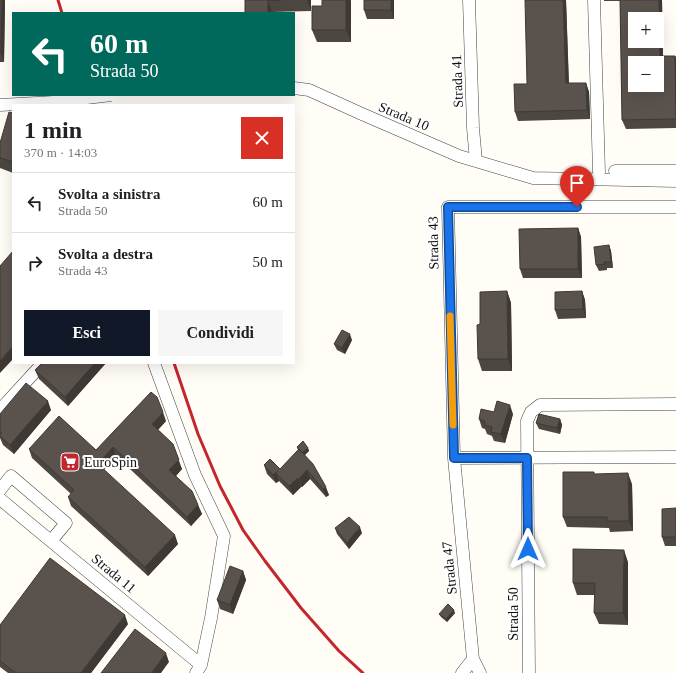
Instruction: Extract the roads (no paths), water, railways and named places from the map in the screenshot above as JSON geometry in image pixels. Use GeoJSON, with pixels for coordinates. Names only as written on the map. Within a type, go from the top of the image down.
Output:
{"type":"FeatureCollection","features":[{"type":"Feature","properties":{"kind":"street","name":"Strada 41"},"geometry":{"type":"LineString","coordinates":[[469,0],[473,128],[476,161]]}},
{"type":"Feature","properties":{"kind":"street"},"geometry":{"type":"LineString","coordinates":[[594,0],[599,172]]}},
{"type":"Feature","properties":{"kind":"street","name":"Strada 10"},"geometry":{"type":"LineString","coordinates":[[295,88],[309,90],[460,156],[533,178],[676,181]]}},
{"type":"Feature","properties":{"kind":"street"},"geometry":{"type":"LineString","coordinates":[[18,104],[54,102],[103,96]]}},
{"type":"Feature","properties":{"kind":"street"},"geometry":{"type":"LineString","coordinates":[[0,105],[12,104]]}},
{"type":"Feature","properties":{"kind":"street","name":"Strada 10"},"geometry":{"type":"LineString","coordinates":[[504,170],[599,172],[676,171]]}},
{"type":"Feature","properties":{"kind":"street","name":"Strada 43"},"geometry":{"type":"LineString","coordinates":[[454,458],[448,207],[676,207]]}},
{"type":"Feature","properties":{"kind":"street"},"geometry":{"type":"LineString","coordinates":[[0,410],[42,364]]}},
{"type":"Feature","properties":{"kind":"street"},"geometry":{"type":"LineString","coordinates":[[154,364],[195,475],[224,536],[211,618],[199,669]]}},
{"type":"Feature","properties":{"kind":"street","name":"Strada 50"},"geometry":{"type":"LineString","coordinates":[[529,673],[527,421],[531,412],[540,405],[676,404]]}},
{"type":"Feature","properties":{"kind":"street"},"geometry":{"type":"LineString","coordinates":[[454,458],[676,457]]}},
{"type":"Feature","properties":{"kind":"street","name":"Strada 47"},"geometry":{"type":"LineString","coordinates":[[454,458],[473,659],[480,673]]}},
{"type":"Feature","properties":{"kind":"street"},"geometry":{"type":"LineString","coordinates":[[0,490],[10,476],[66,523],[51,541]]}},
{"type":"Feature","properties":{"kind":"street","name":"Strada 11"},"geometry":{"type":"LineString","coordinates":[[0,499],[199,669]]}},
{"type":"Feature","properties":{"kind":"street"},"geometry":{"type":"LineString","coordinates":[[462,673],[473,659]]}},
{"type":"Feature","properties":{"kind":"railway"},"geometry":{"type":"LineString","coordinates":[[58,0],[62,12]]}},
{"type":"Feature","properties":{"kind":"railway"},"geometry":{"type":"LineString","coordinates":[[87,96],[90,104]]}},
{"type":"Feature","properties":{"kind":"railway"},"geometry":{"type":"LineString","coordinates":[[174,364],[198,434],[220,486],[243,530],[301,608],[339,651],[363,673]]}},
{"type":"Feature","properties":{"kind":"place","name":"EuroSpin"},"geometry":{"type":"Point","coordinates":[70,462]}}]}
